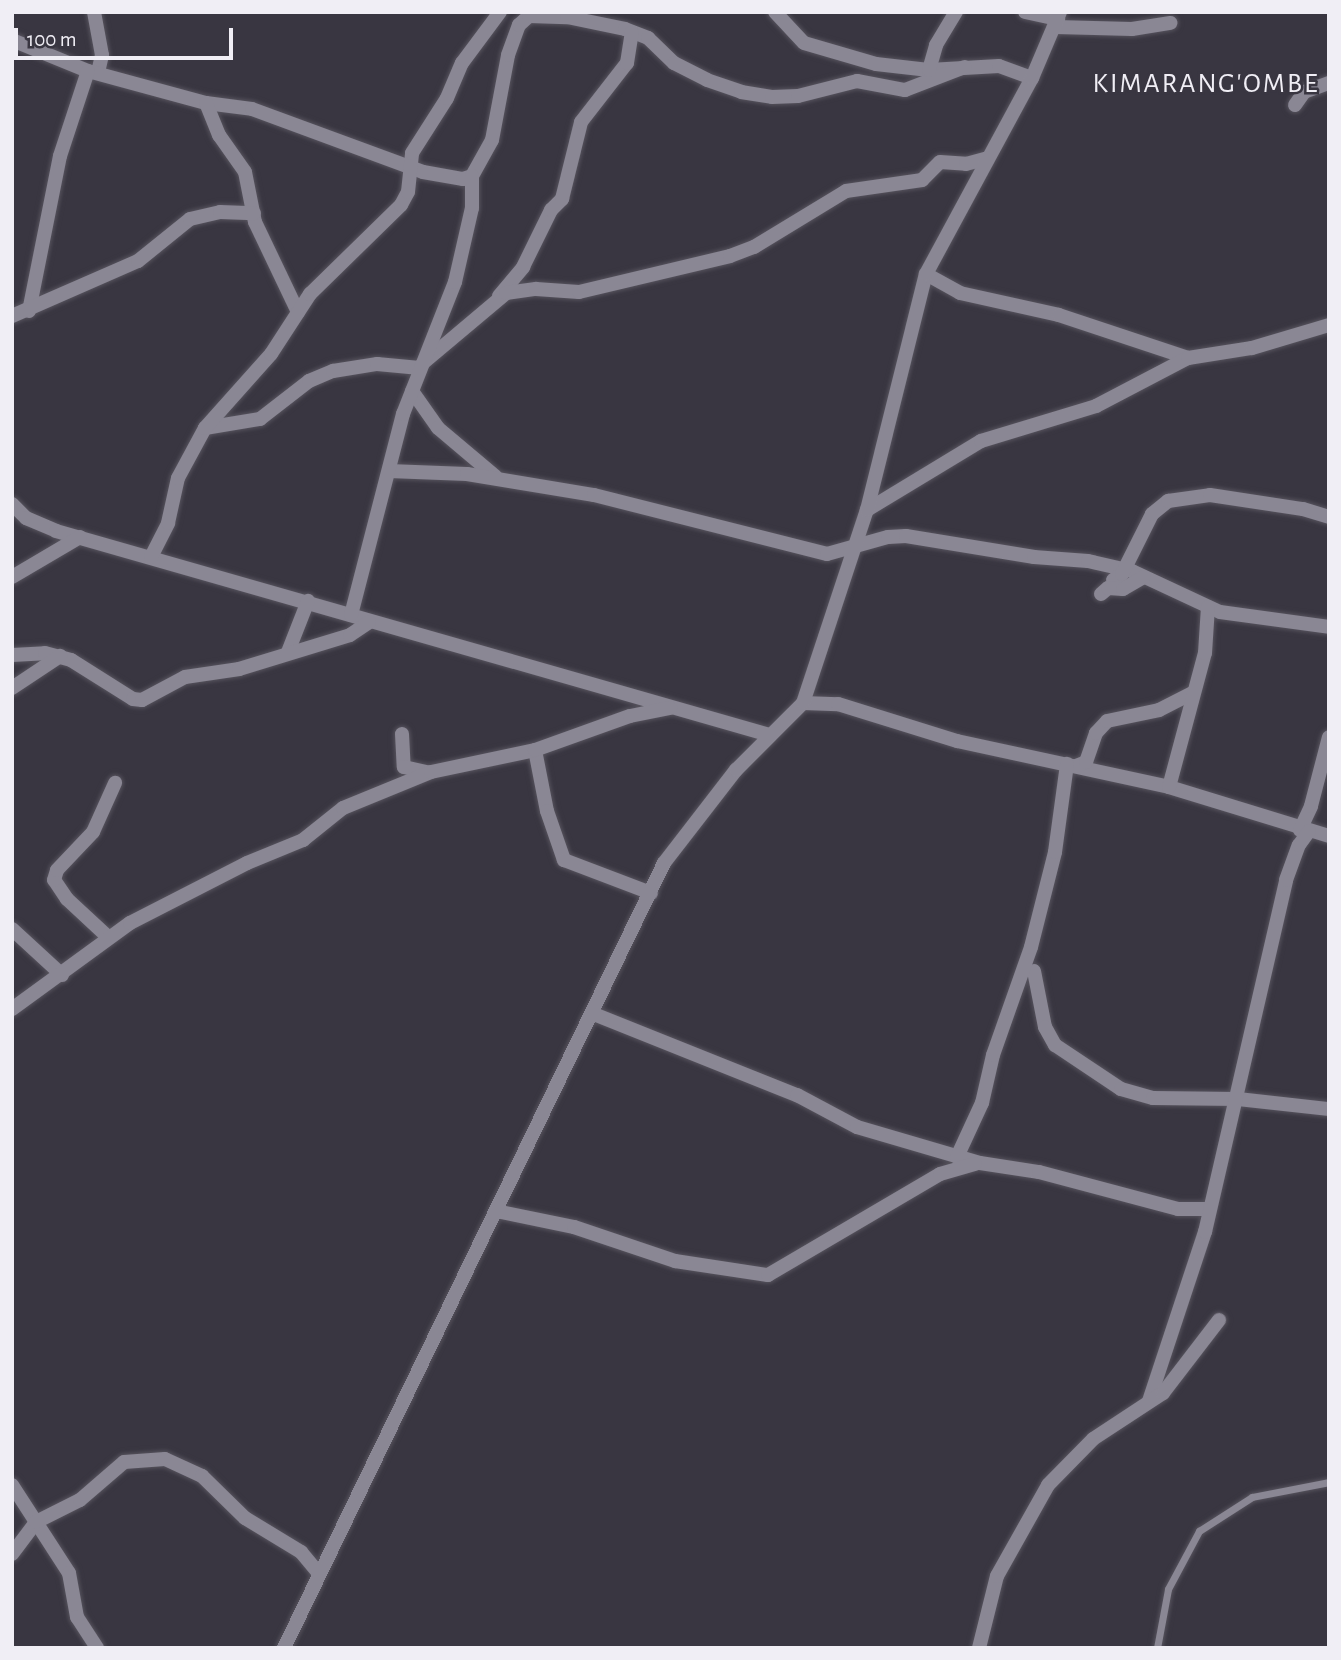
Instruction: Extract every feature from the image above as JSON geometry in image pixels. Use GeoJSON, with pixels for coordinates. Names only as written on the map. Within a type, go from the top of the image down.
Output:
{"type":"FeatureCollection","features":[{"type":"Feature","properties":{"kind":"street"},"geometry":{"type":"LineString","coordinates":[[29,311],[60,156],[93,71],[102,55],[94,12]]}},
{"type":"Feature","properties":{"kind":"street"},"geometry":{"type":"LineString","coordinates":[[151,557],[168,523],[178,478],[205,428],[271,355],[310,294],[401,205],[408,192],[412,153],[447,98],[462,63],[500,12]]}},
{"type":"Feature","properties":{"kind":"street"},"geometry":{"type":"LineString","coordinates":[[775,12],[804,43],[876,64],[929,70],[999,66],[1032,78]]}},
{"type":"Feature","properties":{"kind":"street"},"geometry":{"type":"LineString","coordinates":[[929,70],[936,45],[956,12]]}},
{"type":"Feature","properties":{"kind":"street"},"geometry":{"type":"LineString","coordinates":[[1025,12],[1132,29],[1171,23]]}},
{"type":"Feature","properties":{"kind":"street"},"geometry":{"type":"LineString","coordinates":[[351,615],[412,391],[455,282],[472,208],[472,176],[492,140],[508,55],[519,25],[541,14],[632,32],[649,38],[674,63],[707,79],[741,92],[772,97],[798,96],[856,81],[905,90],[965,67]]}},
{"type":"Feature","properties":{"kind":"street"},"geometry":{"type":"LineString","coordinates":[[284,1648],[317,1571],[594,1014],[650,893],[687,829],[770,734],[803,703],[857,545],[926,274],[985,159],[1032,78],[1058,19]]}},
{"type":"Feature","properties":{"kind":"street"},"geometry":{"type":"LineString","coordinates":[[205,428],[260,419],[309,381],[333,371],[377,365],[422,365],[496,299],[523,267],[551,210],[562,198],[581,122],[627,63],[632,32]]}},
{"type":"Feature","properties":{"kind":"street"},"geometry":{"type":"LineString","coordinates":[[12,40],[93,71],[206,103],[252,109],[410,167],[463,178],[472,176]]}},
{"type":"Feature","properties":{"kind":"street"},"geometry":{"type":"LineString","coordinates":[[1295,105],[1304,92],[1329,83]]}},
{"type":"Feature","properties":{"kind":"street"},"geometry":{"type":"LineString","coordinates":[[206,103],[219,135],[245,172],[254,214],[298,312]]}},
{"type":"Feature","properties":{"kind":"street"},"geometry":{"type":"LineString","coordinates":[[496,299],[520,290],[579,292],[730,256],[754,247],[846,191],[922,180],[940,162],[966,164],[985,159]]}},
{"type":"Feature","properties":{"kind":"street"},"geometry":{"type":"LineString","coordinates":[[12,316],[29,311],[138,261],[190,219],[220,212],[254,214]]}},
{"type":"Feature","properties":{"kind":"street"},"geometry":{"type":"LineString","coordinates":[[926,274],[960,293],[1067,317],[1188,358]]}},
{"type":"Feature","properties":{"kind":"street"},"geometry":{"type":"LineString","coordinates":[[867,510],[981,441],[1096,406],[1188,358],[1252,348],[1329,325]]}},
{"type":"Feature","properties":{"kind":"street"},"geometry":{"type":"LineString","coordinates":[[412,391],[438,428],[499,479]]}},
{"type":"Feature","properties":{"kind":"street"},"geometry":{"type":"LineString","coordinates":[[389,471],[499,479],[594,495],[827,554],[857,545],[906,536],[1034,558],[1106,564],[1144,577],[1208,607],[1247,617],[1329,627]]}},
{"type":"Feature","properties":{"kind":"street"},"geometry":{"type":"LineString","coordinates":[[1108,587],[1125,569],[1152,514],[1168,501],[1210,495],[1303,509],[1329,517]]}},
{"type":"Feature","properties":{"kind":"street"},"geometry":{"type":"LineString","coordinates":[[12,504],[39,525],[308,601],[369,622],[587,680],[670,708],[770,734]]}},
{"type":"Feature","properties":{"kind":"street"},"geometry":{"type":"LineString","coordinates":[[12,577],[80,537]]}},
{"type":"Feature","properties":{"kind":"street"},"geometry":{"type":"LineString","coordinates":[[1106,564],[1108,587]]}},
{"type":"Feature","properties":{"kind":"street"},"geometry":{"type":"LineString","coordinates":[[1108,587],[1119,591],[1144,577]]}},
{"type":"Feature","properties":{"kind":"street"},"geometry":{"type":"LineString","coordinates":[[288,652],[308,601]]}},
{"type":"Feature","properties":{"kind":"street"},"geometry":{"type":"LineString","coordinates":[[1169,787],[1205,653],[1208,607]]}},
{"type":"Feature","properties":{"kind":"street"},"geometry":{"type":"LineString","coordinates":[[12,656],[60,656],[142,700],[185,677],[239,670],[288,652],[350,635],[369,622]]}},
{"type":"Feature","properties":{"kind":"street"},"geometry":{"type":"LineString","coordinates":[[12,688],[60,656]]}},
{"type":"Feature","properties":{"kind":"street"},"geometry":{"type":"LineString","coordinates":[[1071,765],[1086,762],[1096,733],[1107,721],[1159,710],[1193,693]]}},
{"type":"Feature","properties":{"kind":"street"},"geometry":{"type":"LineString","coordinates":[[803,703],[838,704],[957,741],[1169,787],[1305,831],[1329,836]]}},
{"type":"Feature","properties":{"kind":"street"},"geometry":{"type":"LineString","coordinates":[[402,734],[404,767],[415,773],[431,772],[535,750],[630,716],[670,708]]}},
{"type":"Feature","properties":{"kind":"street"},"geometry":{"type":"LineString","coordinates":[[1149,1401],[1209,1209],[1238,1099],[1251,1021],[1286,880],[1305,831],[1329,737]]}},
{"type":"Feature","properties":{"kind":"street"},"geometry":{"type":"LineString","coordinates":[[535,750],[547,811],[564,860],[650,893]]}},
{"type":"Feature","properties":{"kind":"street"},"geometry":{"type":"LineString","coordinates":[[957,1157],[982,1103],[995,1048],[1033,940],[1055,852],[1071,765]]}},
{"type":"Feature","properties":{"kind":"street"},"geometry":{"type":"LineString","coordinates":[[12,1009],[30,992],[61,975],[108,937],[247,863],[303,840],[343,808],[431,772]]}},
{"type":"Feature","properties":{"kind":"street"},"geometry":{"type":"LineString","coordinates":[[108,937],[67,900],[54,880],[57,870],[93,832],[115,783]]}},
{"type":"Feature","properties":{"kind":"street"},"geometry":{"type":"LineString","coordinates":[[12,929],[61,975]]}},
{"type":"Feature","properties":{"kind":"street"},"geometry":{"type":"LineString","coordinates":[[1034,971],[1045,1027],[1063,1053],[1136,1095],[1238,1099],[1329,1108]]}},
{"type":"Feature","properties":{"kind":"street"},"geometry":{"type":"LineString","coordinates":[[594,1014],[797,1095],[850,1125],[980,1163],[1039,1172],[1178,1209],[1209,1209]]}},
{"type":"Feature","properties":{"kind":"street"},"geometry":{"type":"LineString","coordinates":[[496,1211],[574,1227],[675,1261],[768,1275],[940,1174],[980,1163]]}},
{"type":"Feature","properties":{"kind":"street"},"geometry":{"type":"LineString","coordinates":[[979,1648],[997,1576],[1048,1485],[1093,1439],[1163,1393],[1219,1320]]}},
{"type":"Feature","properties":{"kind":"street"},"geometry":{"type":"LineString","coordinates":[[12,1554],[36,1522],[75,1504],[124,1462],[165,1459],[202,1476],[245,1518],[302,1552],[317,1571]]}},
{"type":"Feature","properties":{"kind":"street"},"geometry":{"type":"LineString","coordinates":[[12,1485],[69,1573],[77,1617],[97,1648]]}},
{"type":"Feature","properties":{"kind":"lane"},"geometry":{"type":"LineString","coordinates":[[1157,1648],[1168,1589],[1199,1531],[1252,1497],[1329,1482]]}},
{"type":"Feature","properties":{"kind":"district","name":"KIMARANG'OMBE"},"geometry":{"type":"Point","coordinates":[1206,84]}}]}
